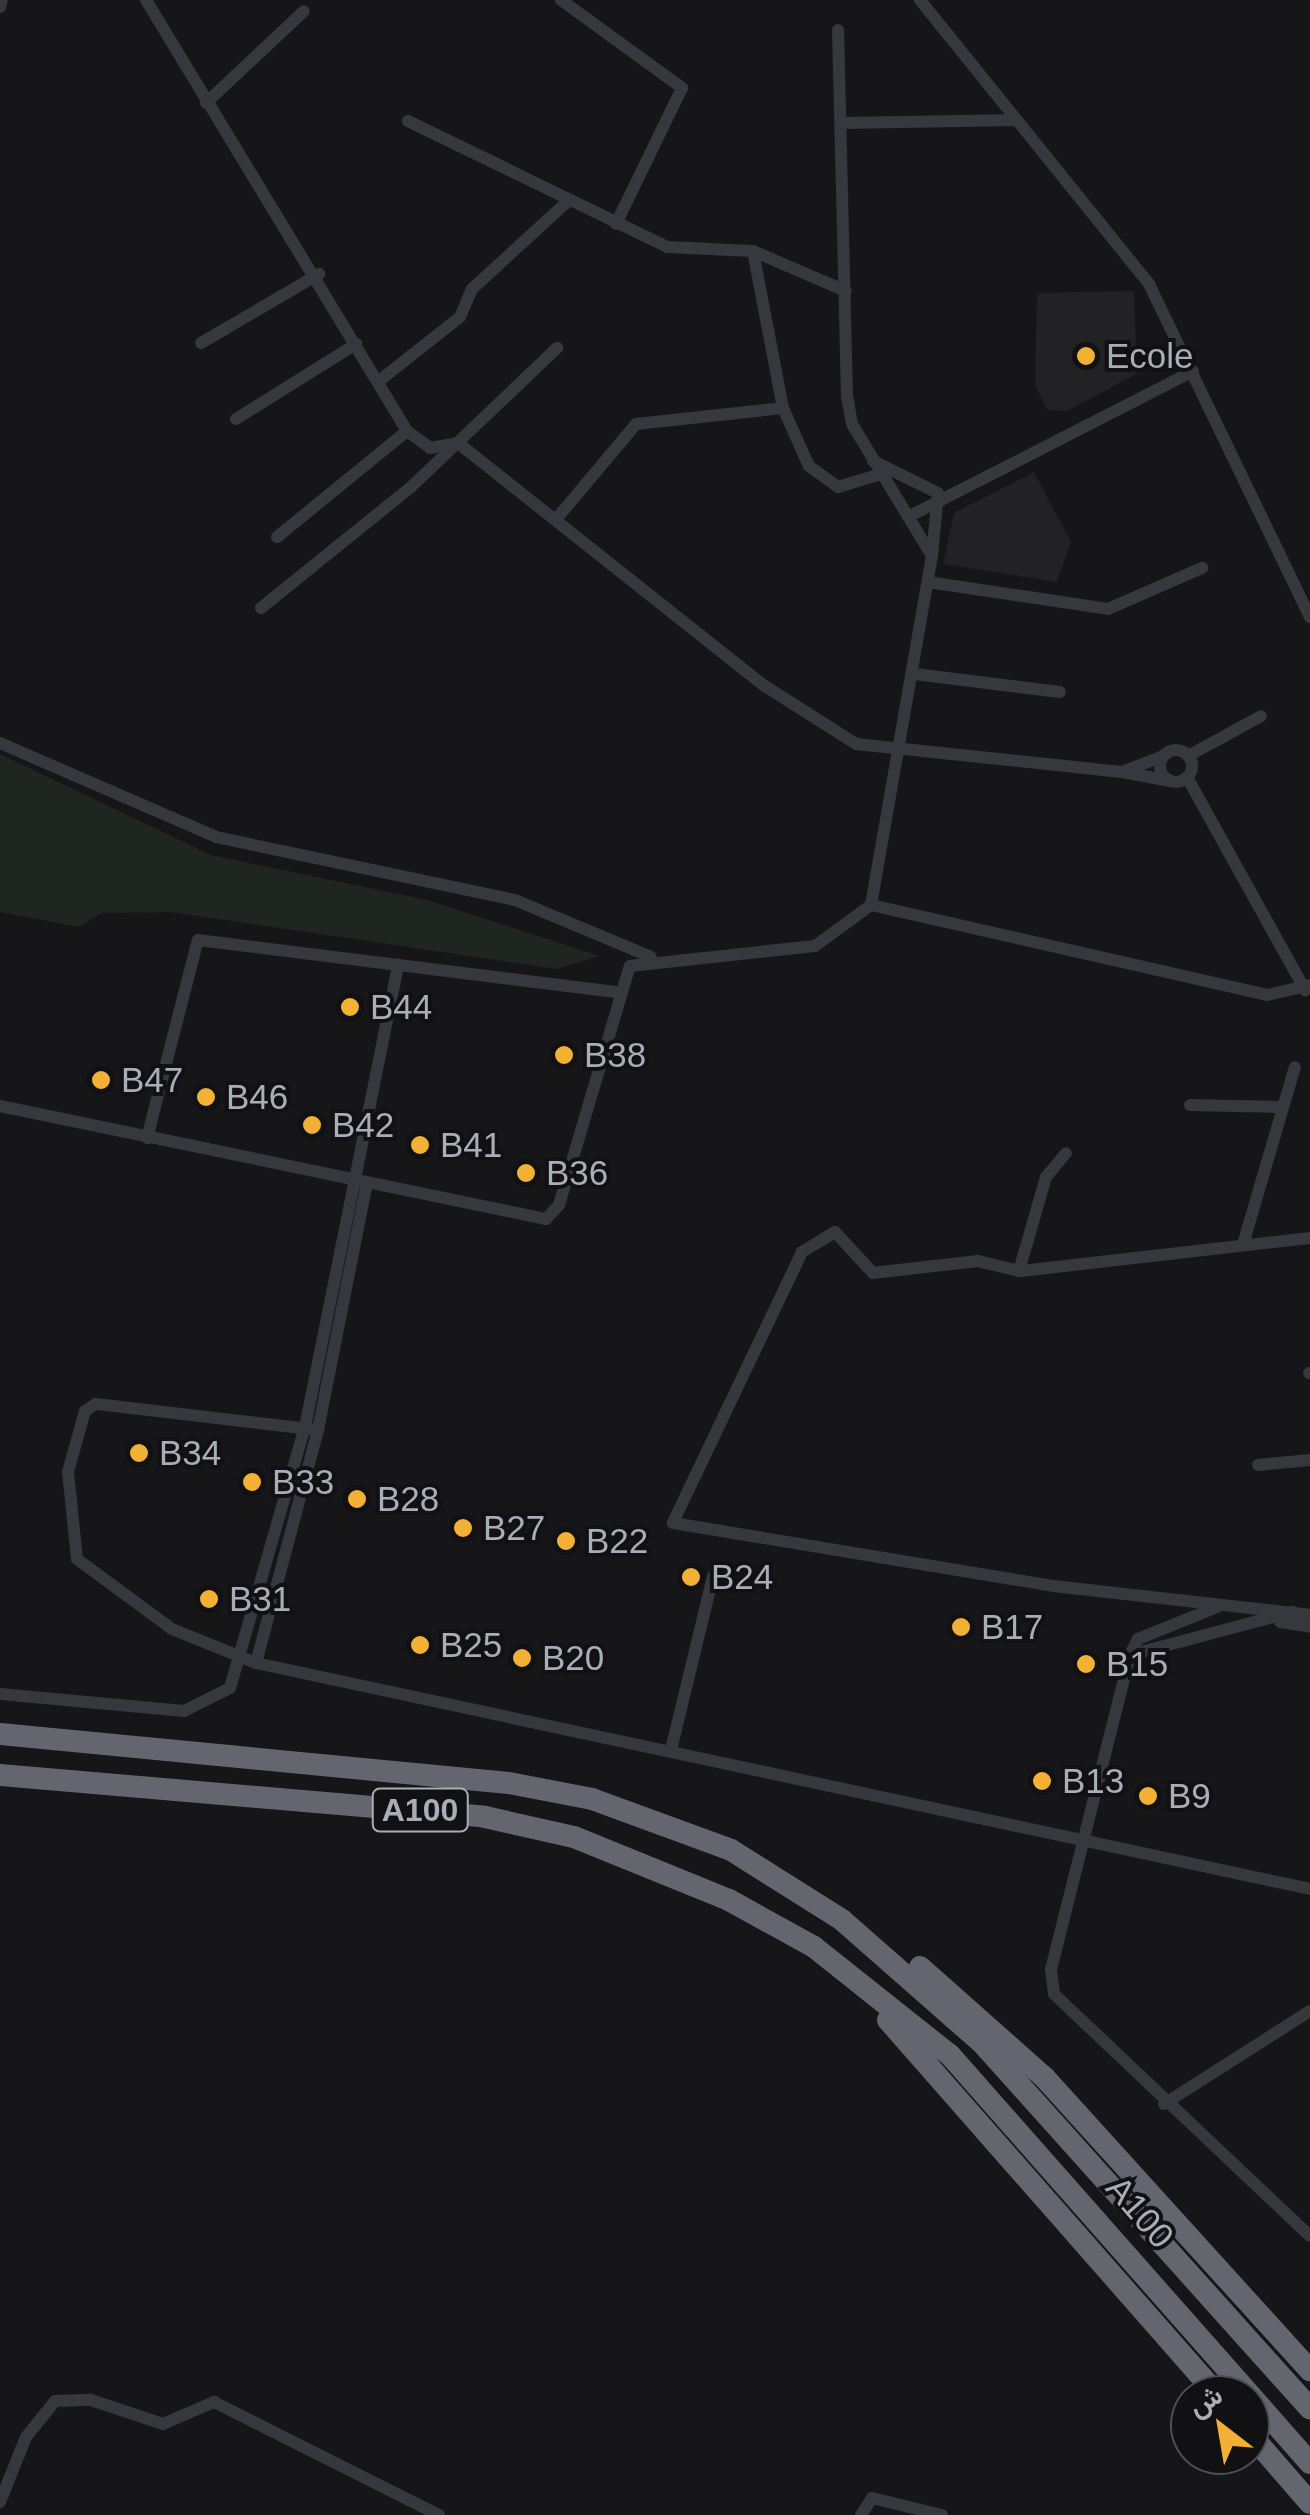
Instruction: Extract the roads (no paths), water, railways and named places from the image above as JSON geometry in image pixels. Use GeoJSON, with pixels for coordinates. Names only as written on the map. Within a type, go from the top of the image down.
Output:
{"type":"FeatureCollection","features":[{"type":"Feature","properties":{"kind":"highway","name":"A100"},"geometry":{"type":"LineString","coordinates":[[0,1734],[509,1783],[666,1823],[790,1883],[982,2043],[1310,2409]]}},
{"type":"Feature","properties":{"kind":"highway","name":"A100"},"geometry":{"type":"LineString","coordinates":[[0,1775],[485,1818],[680,1874],[814,1947],[950,2055],[1310,2463]]}},
{"type":"Feature","properties":{"kind":"highway"},"geometry":{"type":"LineString","coordinates":[[790,1883],[898,1949],[998,2032],[1310,2370]]}},
{"type":"Feature","properties":{"kind":"highway"},"geometry":{"type":"LineString","coordinates":[[814,1947],[994,2131],[1200,2375]]}},
{"type":"Feature","properties":{"kind":"highway"},"geometry":{"type":"LineString","coordinates":[[1270,2457],[1310,2503]]}},
{"type":"Feature","properties":{"kind":"street"},"geometry":{"type":"LineString","coordinates":[[146,0],[206,102],[319,274],[407,431],[430,448],[458,442],[765,686],[856,744],[1122,772],[1170,781],[1188,777]]}},
{"type":"Feature","properties":{"kind":"street"},"geometry":{"type":"LineString","coordinates":[[561,0],[682,88],[616,224]]}},
{"type":"Feature","properties":{"kind":"street"},"geometry":{"type":"LineString","coordinates":[[920,0],[1149,284],[1310,618]]}},
{"type":"Feature","properties":{"kind":"street"},"geometry":{"type":"LineString","coordinates":[[206,102],[304,10]]}},
{"type":"Feature","properties":{"kind":"street"},"geometry":{"type":"LineString","coordinates":[[838,30],[847,397],[873,461],[932,556]]}},
{"type":"Feature","properties":{"kind":"street"},"geometry":{"type":"LineString","coordinates":[[842,123],[1017,120]]}},
{"type":"Feature","properties":{"kind":"street"},"geometry":{"type":"LineString","coordinates":[[408,121],[504,162],[568,202],[668,247],[753,251],[846,292]]}},
{"type":"Feature","properties":{"kind":"street"},"geometry":{"type":"LineString","coordinates":[[379,381],[460,316],[472,288],[568,202]]}},
{"type":"Feature","properties":{"kind":"street"},"geometry":{"type":"LineString","coordinates":[[753,251],[783,408],[808,466],[838,487],[881,474]]}},
{"type":"Feature","properties":{"kind":"street"},"geometry":{"type":"LineString","coordinates":[[201,343],[319,274]]}},
{"type":"Feature","properties":{"kind":"street"},"geometry":{"type":"LineString","coordinates":[[236,419],[356,344]]}},
{"type":"Feature","properties":{"kind":"street"},"geometry":{"type":"LineString","coordinates":[[260,608],[458,442],[557,348]]}},
{"type":"Feature","properties":{"kind":"street"},"geometry":{"type":"LineString","coordinates":[[908,517],[1193,371]]}},
{"type":"Feature","properties":{"kind":"street"},"geometry":{"type":"LineString","coordinates":[[558,518],[636,424],[783,408]]}},
{"type":"Feature","properties":{"kind":"street"},"geometry":{"type":"LineString","coordinates":[[277,536],[407,431]]}},
{"type":"Feature","properties":{"kind":"street"},"geometry":{"type":"LineString","coordinates":[[0,1106],[359,1187],[546,1219],[559,1205],[618,992],[630,966],[651,958],[815,946],[870,906],[904,749],[941,500],[930,486],[873,461]]}},
{"type":"Feature","properties":{"kind":"street"},"geometry":{"type":"LineString","coordinates":[[928,582],[1108,609],[1202,568]]}},
{"type":"Feature","properties":{"kind":"street"},"geometry":{"type":"LineString","coordinates":[[915,674],[1060,692]]}},
{"type":"Feature","properties":{"kind":"street"},"geometry":{"type":"LineString","coordinates":[[1122,772],[1163,756],[1188,756],[1260,716]]}},
{"type":"Feature","properties":{"kind":"street"},"geometry":{"type":"LineString","coordinates":[[0,743],[216,837],[514,900],[651,958]]}},
{"type":"Feature","properties":{"kind":"street"},"geometry":{"type":"LineString","coordinates":[[1163,756],[1170,781]]}},
{"type":"Feature","properties":{"kind":"street"},"geometry":{"type":"LineString","coordinates":[[870,906],[1267,995],[1308,988],[1188,777],[1188,756]]}},
{"type":"Feature","properties":{"kind":"street"},"geometry":{"type":"LineString","coordinates":[[147,1138],[198,940],[618,992]]}},
{"type":"Feature","properties":{"kind":"street"},"geometry":{"type":"LineString","coordinates":[[256,1663],[312,1428],[398,964]]}},
{"type":"Feature","properties":{"kind":"street"},"geometry":{"type":"LineString","coordinates":[[1244,1241],[1277,1107],[1295,1067]]}},
{"type":"Feature","properties":{"kind":"street"},"geometry":{"type":"LineString","coordinates":[[1190,1105],[1277,1107]]}},
{"type":"Feature","properties":{"kind":"street"},"geometry":{"type":"LineString","coordinates":[[1019,1271],[1046,1177],[1066,1152]]}},
{"type":"Feature","properties":{"kind":"street"},"geometry":{"type":"LineString","coordinates":[[1310,1238],[1244,1241],[1019,1271],[978,1261],[873,1273],[835,1232],[802,1252],[673,1523],[1310,1615]]}},
{"type":"Feature","properties":{"kind":"street"},"geometry":{"type":"LineString","coordinates":[[312,1428],[118,1400],[85,1410],[65,1502],[77,1559],[172,1629],[256,1663],[1082,1836],[1310,1889]]}},
{"type":"Feature","properties":{"kind":"street"},"geometry":{"type":"LineString","coordinates":[[0,1694],[184,1710],[216,1702],[240,1658],[312,1428]]}},
{"type":"Feature","properties":{"kind":"street"},"geometry":{"type":"LineString","coordinates":[[1258,1465],[1310,1460]]}},
{"type":"Feature","properties":{"kind":"street"},"geometry":{"type":"LineString","coordinates":[[671,1750],[713,1576]]}},
{"type":"Feature","properties":{"kind":"street"},"geometry":{"type":"LineString","coordinates":[[1222,1605],[1138,1639],[1130,1655],[1051,1969],[1054,1994],[1164,2104],[1310,2236]]}},
{"type":"Feature","properties":{"kind":"street"},"geometry":{"type":"LineString","coordinates":[[1280,1622],[1292,1612]]}},
{"type":"Feature","properties":{"kind":"street"},"geometry":{"type":"LineString","coordinates":[[1130,1655],[1280,1622],[1310,1627]]}},
{"type":"Feature","properties":{"kind":"street"},"geometry":{"type":"LineString","coordinates":[[1164,2104],[1310,2011]]}},
{"type":"Feature","properties":{"kind":"street"},"geometry":{"type":"LineString","coordinates":[[0,2502],[26,2437],[54,2401],[91,2400],[164,2424],[214,2402],[439,2515]]}},
{"type":"Feature","properties":{"kind":"street"},"geometry":{"type":"LineString","coordinates":[[861,2515],[872,2498],[942,2515]]}},
{"type":"Feature","properties":{"kind":"place","name":"Ecole"},"geometry":{"type":"Point","coordinates":[1086,356]}},
{"type":"Feature","properties":{"kind":"place","name":"B44"},"geometry":{"type":"Point","coordinates":[350,1007]}},
{"type":"Feature","properties":{"kind":"place","name":"B38"},"geometry":{"type":"Point","coordinates":[564,1055]}},
{"type":"Feature","properties":{"kind":"place","name":"B47"},"geometry":{"type":"Point","coordinates":[101,1080]}},
{"type":"Feature","properties":{"kind":"place","name":"B46"},"geometry":{"type":"Point","coordinates":[206,1097]}},
{"type":"Feature","properties":{"kind":"place","name":"B42"},"geometry":{"type":"Point","coordinates":[312,1125]}},
{"type":"Feature","properties":{"kind":"place","name":"B41"},"geometry":{"type":"Point","coordinates":[420,1145]}},
{"type":"Feature","properties":{"kind":"place","name":"B36"},"geometry":{"type":"Point","coordinates":[526,1173]}},
{"type":"Feature","properties":{"kind":"place","name":"B34"},"geometry":{"type":"Point","coordinates":[139,1453]}},
{"type":"Feature","properties":{"kind":"place","name":"B33"},"geometry":{"type":"Point","coordinates":[252,1482]}},
{"type":"Feature","properties":{"kind":"place","name":"B28"},"geometry":{"type":"Point","coordinates":[357,1499]}},
{"type":"Feature","properties":{"kind":"place","name":"B27"},"geometry":{"type":"Point","coordinates":[463,1528]}},
{"type":"Feature","properties":{"kind":"place","name":"B22"},"geometry":{"type":"Point","coordinates":[566,1541]}},
{"type":"Feature","properties":{"kind":"place","name":"B24"},"geometry":{"type":"Point","coordinates":[691,1577]}},
{"type":"Feature","properties":{"kind":"place","name":"B31"},"geometry":{"type":"Point","coordinates":[209,1599]}},
{"type":"Feature","properties":{"kind":"place","name":"B17"},"geometry":{"type":"Point","coordinates":[961,1627]}},
{"type":"Feature","properties":{"kind":"place","name":"B25"},"geometry":{"type":"Point","coordinates":[420,1645]}},
{"type":"Feature","properties":{"kind":"place","name":"B20"},"geometry":{"type":"Point","coordinates":[522,1658]}},
{"type":"Feature","properties":{"kind":"place","name":"B15"},"geometry":{"type":"Point","coordinates":[1086,1664]}},
{"type":"Feature","properties":{"kind":"place","name":"B13"},"geometry":{"type":"Point","coordinates":[1042,1781]}},
{"type":"Feature","properties":{"kind":"place","name":"B9"},"geometry":{"type":"Point","coordinates":[1148,1796]}}]}
